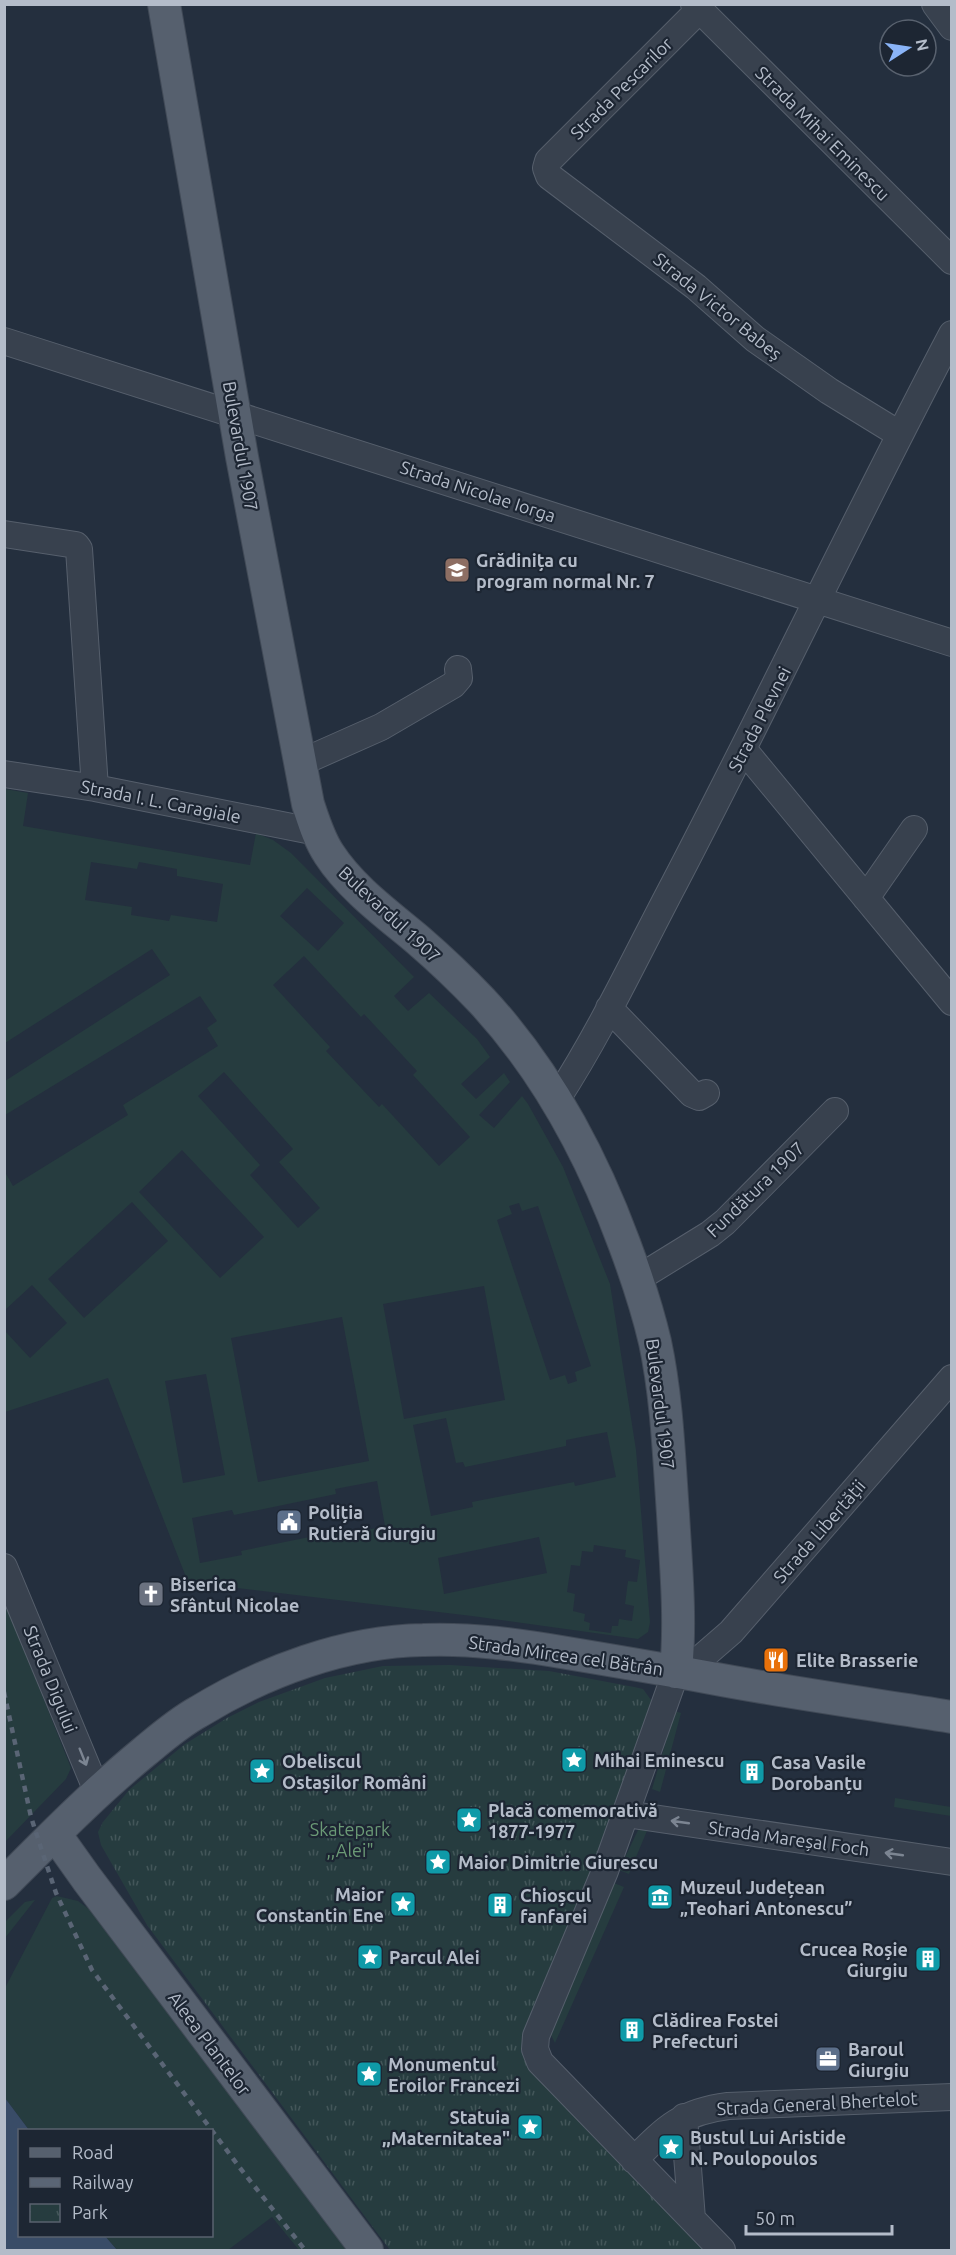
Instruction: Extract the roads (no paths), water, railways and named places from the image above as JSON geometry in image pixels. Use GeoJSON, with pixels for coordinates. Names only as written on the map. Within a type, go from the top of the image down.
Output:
{"type":"FeatureCollection","features":[{"type":"Feature","properties":{"kind":"main road","name":"Bulevardul 1907"},"geometry":{"type":"LineString","coordinates":[[164,4],[235,414],[308,804],[317,832],[329,855],[347,877],[428,948],[509,1032],[557,1099],[593,1166],[637,1279],[655,1342],[665,1406],[678,1596],[676,1672]]}},
{"type":"Feature","properties":{"kind":"main road","name":"Strada Mircea cel Bătrân"},"geometry":{"type":"LineString","coordinates":[[4,1884],[97,1791],[173,1728],[218,1700],[282,1670],[345,1651],[420,1640],[502,1643],[951,1717]]}},
{"type":"Feature","properties":{"kind":"main road","name":"Aleea Plantelor"},"geometry":{"type":"LineString","coordinates":[[55,1834],[367,2250]]}},
{"type":"Feature","properties":{"kind":"street"},"geometry":{"type":"LineString","coordinates":[[935,4],[951,27]]}},
{"type":"Feature","properties":{"kind":"street","name":"Strada Pescarilor"},"geometry":{"type":"LineString","coordinates":[[546,168],[548,161],[697,7]]}},
{"type":"Feature","properties":{"kind":"street","name":"Strada Mihai Eminescu"},"geometry":{"type":"LineString","coordinates":[[697,7],[951,261]]}},
{"type":"Feature","properties":{"kind":"street","name":"Strada Victor Babeș"},"geometry":{"type":"LineString","coordinates":[[546,168],[549,176],[696,287],[755,339],[829,391],[899,434]]}},
{"type":"Feature","properties":{"kind":"street","name":"Strada Plevnei"},"geometry":{"type":"LineString","coordinates":[[557,1099],[609,1008],[744,750],[899,434],[951,334]]}},
{"type":"Feature","properties":{"kind":"street","name":"Strada Nicolae Iorga"},"geometry":{"type":"LineString","coordinates":[[4,341],[951,643]]}},
{"type":"Feature","properties":{"kind":"street"},"geometry":{"type":"LineString","coordinates":[[4,534],[76,545],[80,549],[95,788]]}},
{"type":"Feature","properties":{"kind":"street"},"geometry":{"type":"LineString","coordinates":[[300,763],[381,727],[435,696],[457,682],[458,669]]}},
{"type":"Feature","properties":{"kind":"street"},"geometry":{"type":"LineString","coordinates":[[744,750],[951,1002]]}},
{"type":"Feature","properties":{"kind":"street","name":"Strada I. L. Caragiale"},"geometry":{"type":"LineString","coordinates":[[4,774],[95,788],[317,832]]}},
{"type":"Feature","properties":{"kind":"street"},"geometry":{"type":"LineString","coordinates":[[866,898],[914,830]]}},
{"type":"Feature","properties":{"kind":"street"},"geometry":{"type":"LineString","coordinates":[[609,1008],[692,1094],[699,1096],[706,1093]]}},
{"type":"Feature","properties":{"kind":"street","name":"Fundătura 1907"},"geometry":{"type":"LineString","coordinates":[[637,1279],[711,1234],[835,1111]]}},
{"type":"Feature","properties":{"kind":"street","name":"Strada Libertății"},"geometry":{"type":"LineString","coordinates":[[676,1672],[701,1658],[731,1632],[951,1378]]}},
{"type":"Feature","properties":{"kind":"street","name":"Strada Digului"},"geometry":{"type":"LineString","coordinates":[[4,1567],[97,1791]]}},
{"type":"Feature","properties":{"kind":"street"},"geometry":{"type":"LineString","coordinates":[[676,1672],[626,1814],[540,2026],[535,2049],[540,2062],[722,2250]]}},
{"type":"Feature","properties":{"kind":"street","name":"Strada Mareșal Foch"},"geometry":{"type":"LineString","coordinates":[[626,1814],[951,1862]]}},
{"type":"Feature","properties":{"kind":"street","name":"Strada General Bhertelot"},"geometry":{"type":"LineString","coordinates":[[634,2160],[664,2130],[684,2117],[704,2109],[728,2106],[951,2097]]}},
{"type":"Feature","properties":{"kind":"street"},"geometry":{"type":"LineString","coordinates":[[684,2117],[692,2219]]}},
{"type":"Feature","properties":{"kind":"water"},"geometry":{"type":"Polygon","coordinates":[[[5,2098],[28,2129],[18,2129],[18,2237],[106,2237],[117,2250],[5,2250],[5,2098]]]}},
{"type":"Feature","properties":{"kind":"railway"},"geometry":{"type":"LineString","coordinates":[[4,1692],[31,1817],[56,1893],[92,1970],[211,2129]]}},
{"type":"Feature","properties":{"kind":"railway"},"geometry":{"type":"LineString","coordinates":[[213,2132],[305,2250]]}},
{"type":"Feature","properties":{"kind":"place","name":"Grădinița cu program normal Nr. 7"},"geometry":{"type":"Point","coordinates":[457,570]}},
{"type":"Feature","properties":{"kind":"place","name":"Poliția Rutieră Giurgiu"},"geometry":{"type":"Point","coordinates":[289,1522]}},
{"type":"Feature","properties":{"kind":"place","name":"Biserica Sfântul Nicolae"},"geometry":{"type":"Point","coordinates":[151,1594]}},
{"type":"Feature","properties":{"kind":"place","name":"Elite Brasserie"},"geometry":{"type":"Point","coordinates":[776,1660]}},
{"type":"Feature","properties":{"kind":"place","name":"Mihai Eminescu"},"geometry":{"type":"Point","coordinates":[574,1760]}},
{"type":"Feature","properties":{"kind":"place","name":"Obeliscul Ostașilor Români"},"geometry":{"type":"Point","coordinates":[262,1771]}},
{"type":"Feature","properties":{"kind":"place","name":"Casa Vasile Dorobanțu"},"geometry":{"type":"Point","coordinates":[752,1772]}},
{"type":"Feature","properties":{"kind":"place","name":"Placă comemorativă 1877-1977"},"geometry":{"type":"Point","coordinates":[469,1820]}},
{"type":"Feature","properties":{"kind":"place","name":"Maior Dimitrie Giurescu"},"geometry":{"type":"Point","coordinates":[438,1862]}},
{"type":"Feature","properties":{"kind":"place","name":"Muzeul Județean „Teohari Antonescu”"},"geometry":{"type":"Point","coordinates":[660,1897]}},
{"type":"Feature","properties":{"kind":"place","name":"Maior Constantin Ene"},"geometry":{"type":"Point","coordinates":[403,1904]}},
{"type":"Feature","properties":{"kind":"place","name":"Chioșcul fanfarei"},"geometry":{"type":"Point","coordinates":[500,1905]}},
{"type":"Feature","properties":{"kind":"place","name":"Parcul Alei"},"geometry":{"type":"Point","coordinates":[370,1957]}},
{"type":"Feature","properties":{"kind":"place","name":"Crucea Roșie Giurgiu"},"geometry":{"type":"Point","coordinates":[928,1959]}},
{"type":"Feature","properties":{"kind":"place","name":"Clădirea Fostei Prefecturi"},"geometry":{"type":"Point","coordinates":[632,2030]}},
{"type":"Feature","properties":{"kind":"place","name":"Baroul Giurgiu"},"geometry":{"type":"Point","coordinates":[828,2059]}},
{"type":"Feature","properties":{"kind":"place","name":"Monumentul Eroilor Francezi"},"geometry":{"type":"Point","coordinates":[369,2074]}},
{"type":"Feature","properties":{"kind":"place","name":"Statuia ,,Maternitatea\""},"geometry":{"type":"Point","coordinates":[530,2127]}},
{"type":"Feature","properties":{"kind":"place","name":"Bustul Lui Aristide N. Poulopoulos"},"geometry":{"type":"Point","coordinates":[671,2147]}},
{"type":"Feature","properties":{"kind":"park label","name":"Skatepark ,,Alei\""},"geometry":{"type":"Point","coordinates":[350,1839]}}]}
